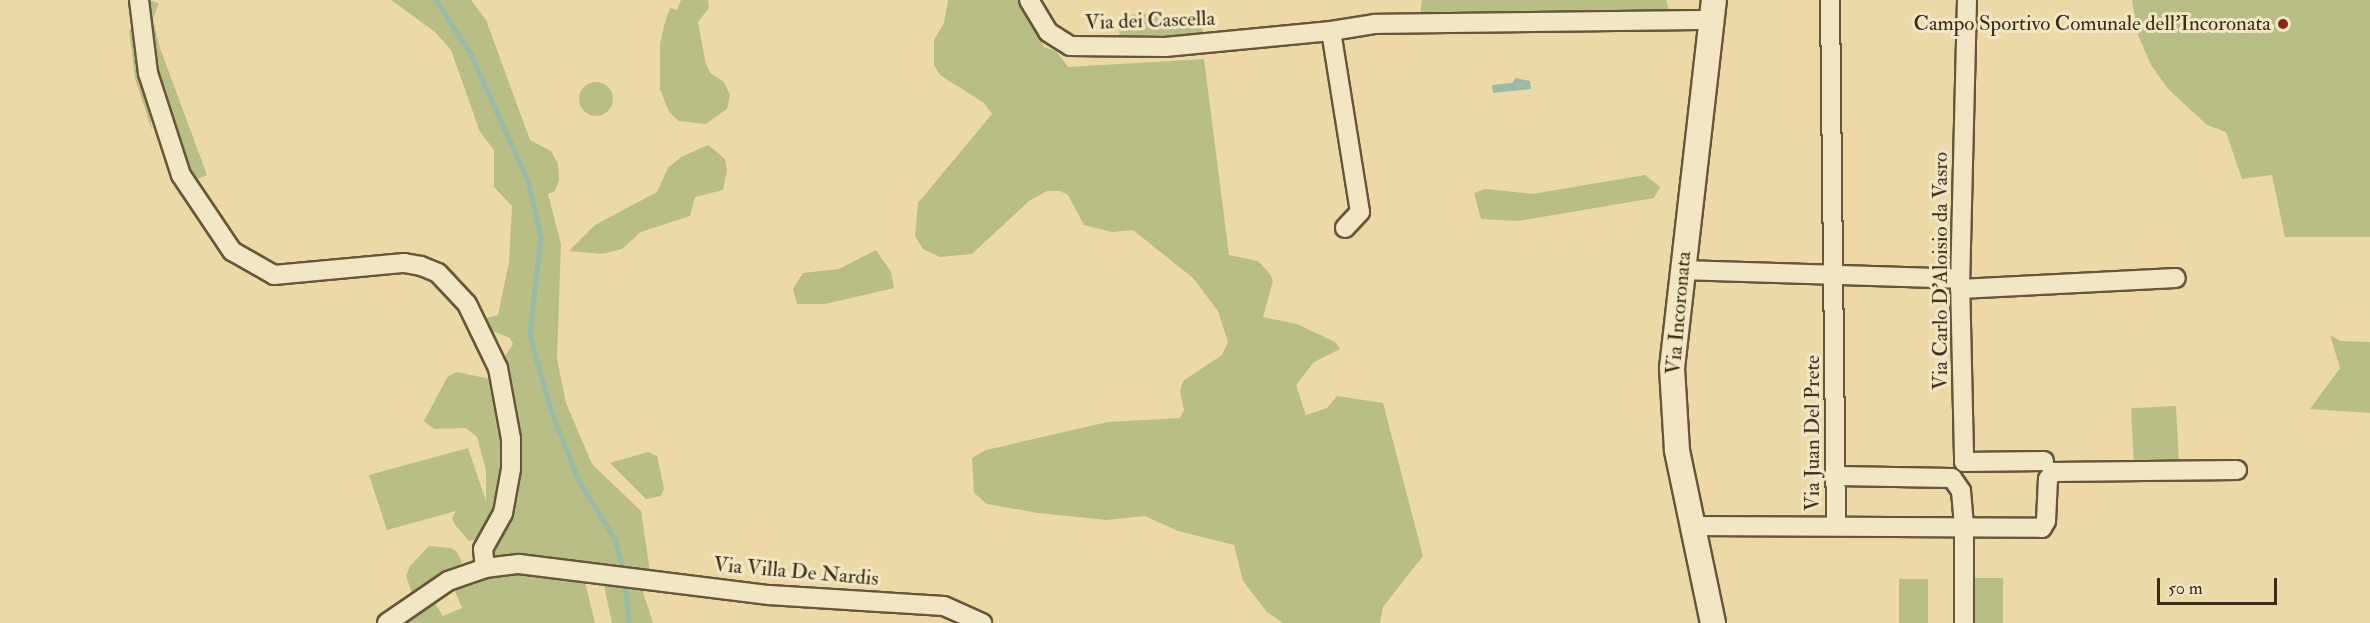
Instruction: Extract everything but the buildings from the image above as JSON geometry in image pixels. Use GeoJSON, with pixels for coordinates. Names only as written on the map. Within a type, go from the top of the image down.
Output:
{"type":"FeatureCollection","features":[{"type":"Feature","properties":{"kind":"main road","name":"Via Incoronata"},"geometry":{"type":"LineString","coordinates":[[1712,10],[1681,270],[1672,368],[1677,450],[1713,623]]}},
{"type":"Feature","properties":{"kind":"street"},"geometry":{"type":"LineString","coordinates":[[140,0],[148,73],[182,175],[232,251],[274,275],[404,263],[421,266],[438,273],[467,304],[498,368],[511,439],[511,470],[503,513],[483,549],[484,568]]}},
{"type":"Feature","properties":{"kind":"street","name":"Via dei Cascella"},"geometry":{"type":"LineString","coordinates":[[1029,0],[1048,32],[1070,46],[1165,47],[1331,31],[1375,24],[1712,10]]}},
{"type":"Feature","properties":{"kind":"street","name":"Via Juan Del Prete"},"geometry":{"type":"LineString","coordinates":[[1830,0],[1836,525],[1964,529],[2042,528],[2046,521],[2048,479],[2053,472],[2237,470]]}},
{"type":"Feature","properties":{"kind":"street","name":"Via Carlo D'Aloisio da Vasro"},"geometry":{"type":"LineString","coordinates":[[1967,0],[1960,284],[1965,462],[2044,461]]}},
{"type":"Feature","properties":{"kind":"street"},"geometry":{"type":"LineString","coordinates":[[1331,31],[1360,213],[1345,228]]}},
{"type":"Feature","properties":{"kind":"street"},"geometry":{"type":"LineString","coordinates":[[1681,270],[1960,284],[2176,278]]}},
{"type":"Feature","properties":{"kind":"street"},"geometry":{"type":"LineString","coordinates":[[1836,476],[1952,478],[1961,491],[1964,529],[1964,623]]}},
{"type":"Feature","properties":{"kind":"street"},"geometry":{"type":"LineString","coordinates":[[1692,526],[1836,525]]}},
{"type":"Feature","properties":{"kind":"street","name":"Via Villa De Nardis"},"geometry":{"type":"LineString","coordinates":[[387,623],[448,581],[484,568],[519,564],[769,595],[944,606],[982,623]]}},
{"type":"Feature","properties":{"kind":"green space"},"geometry":{"type":"Polygon","coordinates":[[[147,0],[159,3],[153,19],[160,48],[207,175],[198,179],[182,156],[158,95],[147,0]]]}},
{"type":"Feature","properties":{"kind":"green space"},"geometry":{"type":"Polygon","coordinates":[[[391,0],[471,0],[486,20],[530,140],[551,151],[558,164],[559,179],[555,191],[548,194],[561,244],[557,359],[566,403],[592,464],[641,511],[650,572],[554,558],[494,558],[489,555],[510,501],[499,366],[513,344],[510,338],[488,329],[483,319],[498,315],[509,262],[512,206],[494,187],[494,150],[480,132],[451,50],[435,32],[391,0]]]}},
{"type":"Feature","properties":{"kind":"green space"},"geometry":{"type":"Polygon","coordinates":[[[681,0],[708,0],[709,8],[698,22],[705,60],[710,73],[724,82],[730,95],[727,109],[706,124],[679,121],[669,112],[660,89],[660,44],[665,22],[670,8],[677,10],[681,0]]]}},
{"type":"Feature","properties":{"kind":"green space"},"geometry":{"type":"Polygon","coordinates":[[[948,0],[1022,0],[1044,47],[1056,51],[1068,67],[1204,59],[1229,255],[1258,261],[1270,274],[1273,281],[1263,317],[1297,324],[1335,342],[1340,349],[1314,362],[1296,385],[1306,415],[1327,408],[1337,396],[1383,403],[1423,556],[1383,607],[1380,623],[1283,623],[1267,612],[1243,581],[1234,545],[1178,531],[1145,516],[1106,520],[1038,513],[987,504],[974,493],[972,458],[986,450],[1108,422],[1180,418],[1184,410],[1180,391],[1183,381],[1222,355],[1228,342],[1218,311],[1193,278],[1133,230],[1112,232],[1084,225],[1068,195],[1060,191],[1047,191],[1029,201],[972,254],[940,257],[923,249],[915,236],[918,203],[992,114],[984,103],[940,75],[934,65],[934,40],[944,23],[948,0]]]}},
{"type":"Feature","properties":{"kind":"green space"},"geometry":{"type":"Polygon","coordinates":[[[1422,0],[1666,0],[1670,13],[1420,15],[1422,0]]]}},
{"type":"Feature","properties":{"kind":"green space"},"geometry":{"type":"Polygon","coordinates":[[[2132,0],[2370,0],[2370,237],[2285,237],[2272,175],[2242,179],[2226,132],[2207,125],[2168,89],[2151,65],[2138,35],[2132,0]]]}},
{"type":"Feature","properties":{"kind":"green space"},"geometry":{"type":"Polygon","coordinates":[[[1140,13],[1200,21],[1205,38],[1120,41],[1119,24],[1124,17],[1140,13]]]}},
{"type":"Feature","properties":{"kind":"green space"},"geometry":{"type":"Polygon","coordinates":[[[135,29],[152,131],[135,78],[129,30],[135,29]]]}},
{"type":"Feature","properties":{"kind":"green space"},"geometry":{"type":"Polygon","coordinates":[[[596,82],[608,87],[613,99],[608,111],[596,116],[584,111],[579,99],[584,87],[596,82]]]}},
{"type":"Feature","properties":{"kind":"green space"},"geometry":{"type":"Polygon","coordinates":[[[708,145],[725,159],[727,170],[723,190],[695,197],[690,216],[641,232],[622,249],[602,254],[569,251],[595,225],[657,192],[668,168],[681,157],[708,145]]]}},
{"type":"Feature","properties":{"kind":"green space"},"geometry":{"type":"Polygon","coordinates":[[[1645,175],[1660,187],[1654,198],[1518,221],[1481,219],[1474,193],[1485,189],[1532,194],[1645,175]]]}},
{"type":"Feature","properties":{"kind":"green space"},"geometry":{"type":"Polygon","coordinates":[[[876,250],[891,272],[894,288],[825,304],[797,304],[793,289],[803,273],[839,269],[876,250]]]}},
{"type":"Feature","properties":{"kind":"green space"},"geometry":{"type":"Polygon","coordinates":[[[2330,335],[2341,341],[2370,342],[2370,413],[2310,409],[2340,368],[2330,335]]]}},
{"type":"Feature","properties":{"kind":"green space"},"geometry":{"type":"Polygon","coordinates":[[[457,372],[495,380],[504,464],[497,497],[484,528],[476,539],[469,541],[455,525],[452,518],[456,511],[387,530],[369,475],[468,448],[486,501],[486,470],[477,437],[466,428],[434,429],[424,421],[448,376],[457,372]]]}},
{"type":"Feature","properties":{"kind":"green space"},"geometry":{"type":"Polygon","coordinates":[[[2176,406],[2179,463],[2134,465],[2131,408],[2176,406]]]}},
{"type":"Feature","properties":{"kind":"green space"},"geometry":{"type":"Polygon","coordinates":[[[648,452],[657,456],[664,488],[661,496],[646,499],[610,463],[648,452]]]}},
{"type":"Feature","properties":{"kind":"green space"},"geometry":{"type":"Polygon","coordinates":[[[429,546],[451,548],[457,552],[462,563],[413,596],[406,576],[410,566],[429,546]]]}},
{"type":"Feature","properties":{"kind":"green space"},"geometry":{"type":"Polygon","coordinates":[[[503,571],[584,578],[595,623],[400,623],[433,600],[443,616],[462,608],[453,586],[503,571]]]}},
{"type":"Feature","properties":{"kind":"green space"},"geometry":{"type":"Polygon","coordinates":[[[1974,578],[2003,578],[2003,623],[1974,623],[1974,578]]]}},
{"type":"Feature","properties":{"kind":"green space"},"geometry":{"type":"Polygon","coordinates":[[[1899,579],[1928,579],[1928,623],[1899,623],[1899,579]]]}},
{"type":"Feature","properties":{"kind":"green space"},"geometry":{"type":"Polygon","coordinates":[[[603,581],[641,586],[653,623],[612,623],[603,581]]]}},
{"type":"Feature","properties":{"kind":"shaded area"},"geometry":{"type":"Polygon","coordinates":[[[1516,78],[1530,81],[1531,89],[1493,93],[1492,85],[1512,83],[1516,78]]]}},
{"type":"Feature","properties":{"kind":"waterway"},"geometry":{"type":"LineString","coordinates":[[436,0],[471,54],[528,181],[541,237],[530,335],[551,410],[579,481],[615,539],[624,573]]}},
{"type":"Feature","properties":{"kind":"waterway"},"geometry":{"type":"LineString","coordinates":[[625,581],[629,623]]}},
{"type":"Feature","properties":{"kind":"place","name":"Campo Sportivo Comunale dell'Incoronata"},"geometry":{"type":"Point","coordinates":[2283,24]}}]}
